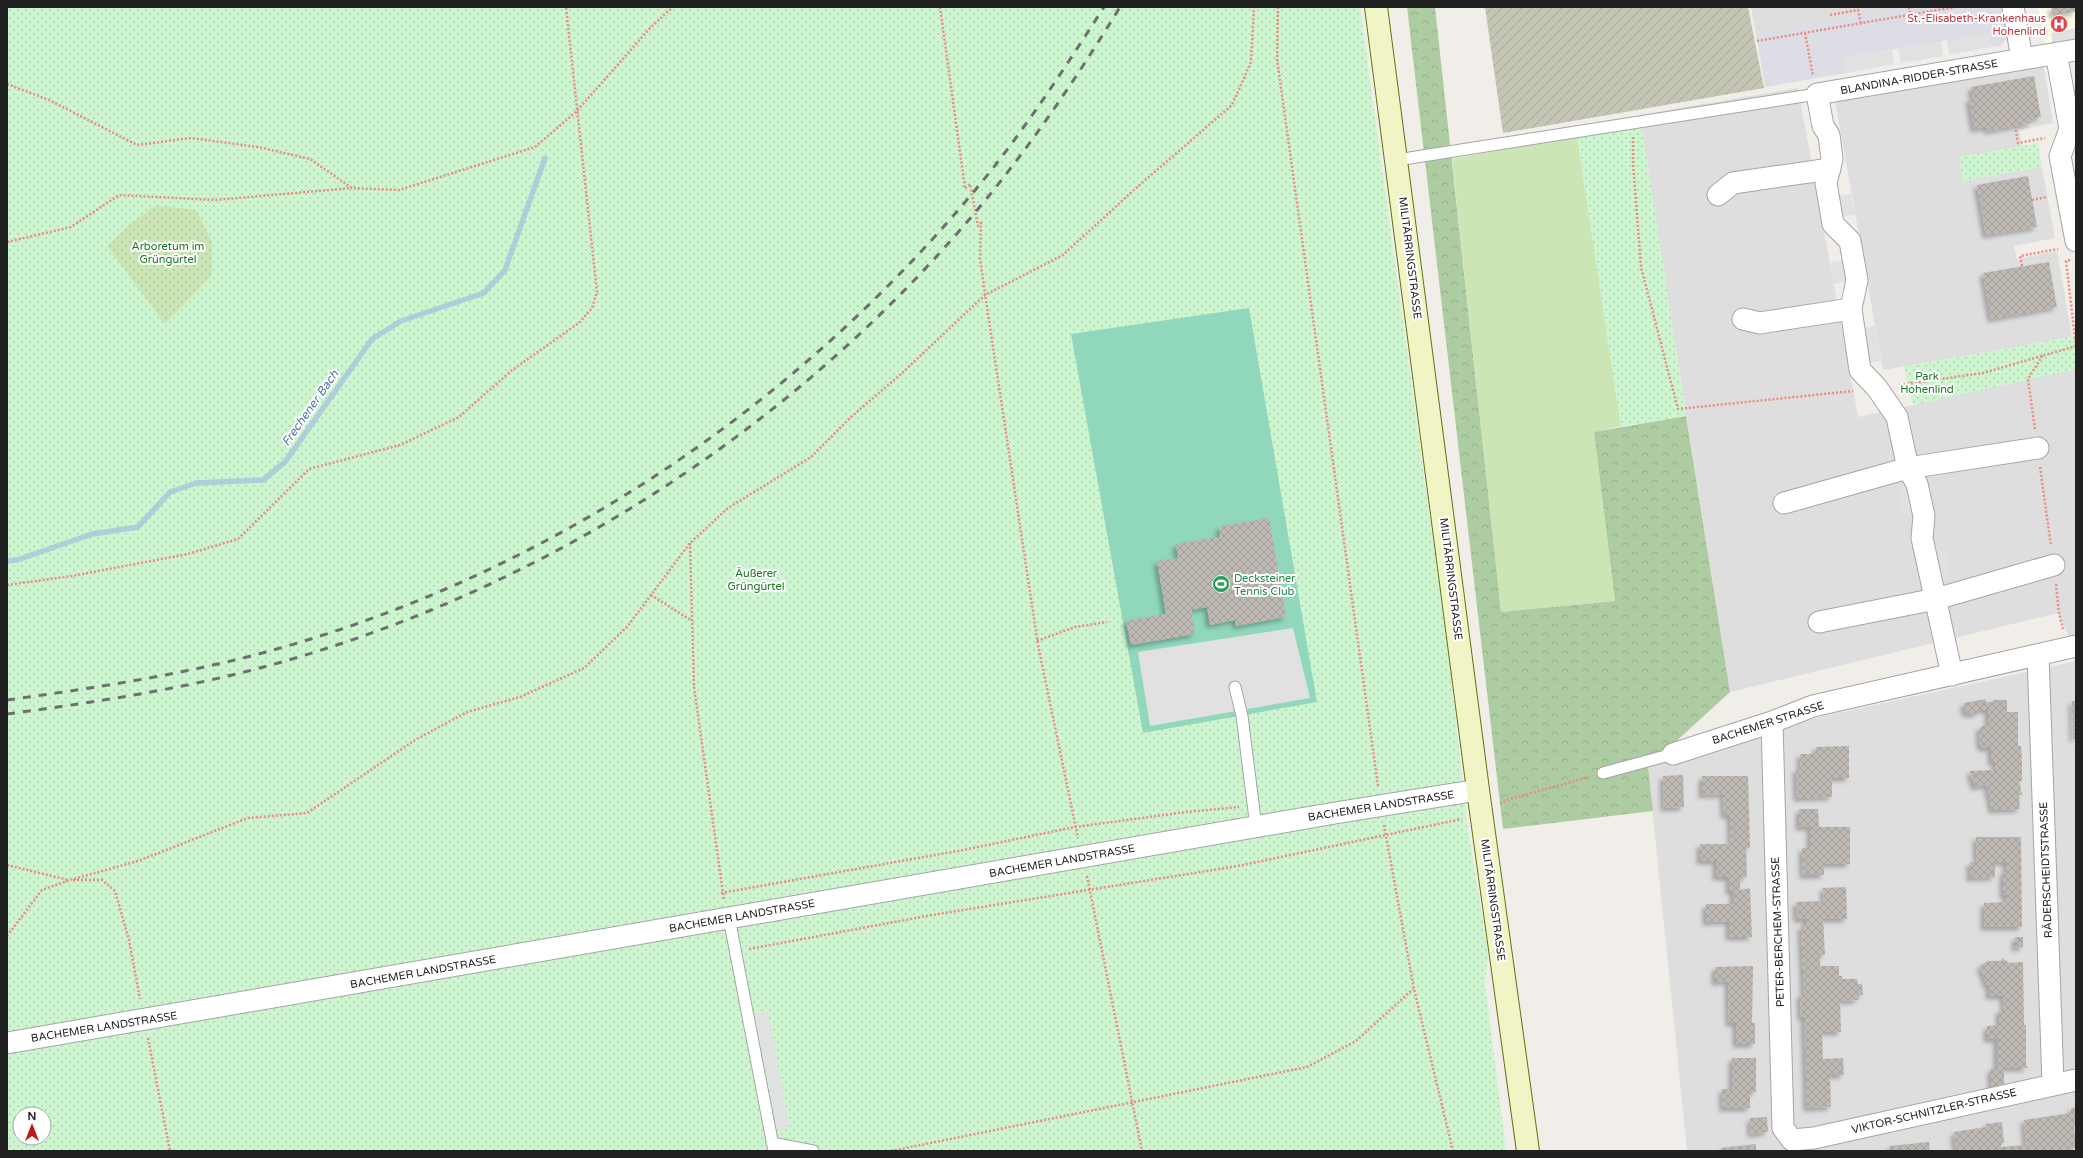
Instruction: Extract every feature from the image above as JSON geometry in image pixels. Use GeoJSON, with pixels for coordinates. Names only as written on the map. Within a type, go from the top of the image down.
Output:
{"type":"FeatureCollection","features":[{"type":"Feature","properties":{"kind":"main road","name":"MILITÄRRINGSTRASSE"},"geometry":{"type":"LineString","coordinates":[[1376,7],[1481,814],[1528,1151]]}},
{"type":"Feature","properties":{"kind":"street"},"geometry":{"type":"LineString","coordinates":[[2013,7],[2022,59]]}},
{"type":"Feature","properties":{"kind":"street","name":"BLANDINA-RIDDER-STRASSE"},"geometry":{"type":"LineString","coordinates":[[1817,94],[2076,50]]}},
{"type":"Feature","properties":{"kind":"street"},"geometry":{"type":"LineString","coordinates":[[2056,53],[2070,129],[2060,156],[2069,244]]}},
{"type":"Feature","properties":{"kind":"street"},"geometry":{"type":"LineString","coordinates":[[1817,94],[1823,126],[1829,135],[1832,159],[1826,183],[1833,224],[1850,241],[1857,280],[1851,309],[1860,370],[1877,388],[1897,417],[1908,468],[1917,484],[1924,516],[1922,538],[1952,675]]}},
{"type":"Feature","properties":{"kind":"street"},"geometry":{"type":"LineString","coordinates":[[1718,194],[1733,183],[1830,169]]}},
{"type":"Feature","properties":{"kind":"street"},"geometry":{"type":"LineString","coordinates":[[1743,318],[1760,323],[1851,309]]}},
{"type":"Feature","properties":{"kind":"street"},"geometry":{"type":"LineString","coordinates":[[1784,503],[1908,468],[2038,448]]}},
{"type":"Feature","properties":{"kind":"street"},"geometry":{"type":"LineString","coordinates":[[1819,622],[1936,599],[2054,565]]}},
{"type":"Feature","properties":{"kind":"street","name":"BACHEMER STRASSE"},"geometry":{"type":"LineString","coordinates":[[1672,754],[1772,722],[1813,706],[2071,647]]}},
{"type":"Feature","properties":{"kind":"street","name":"RÄDERSCHEIDTSTRASSE"},"geometry":{"type":"LineString","coordinates":[[2038,655],[2053,1084]]}},
{"type":"Feature","properties":{"kind":"street","name":"PETER-BERCHEM-STRASSE"},"geometry":{"type":"LineString","coordinates":[[1772,722],[1783,1128],[1792,1140]]}},
{"type":"Feature","properties":{"kind":"street","name":"BACHEMER LANDSTRASSE"},"geometry":{"type":"LineString","coordinates":[[7,1043],[144,1021],[1380,805],[1478,790]]}},
{"type":"Feature","properties":{"kind":"street","name":"VIKTOR-SCHNITZLER-STRASSE"},"geometry":{"type":"LineString","coordinates":[[1792,1140],[1814,1138],[2076,1080]]}},
{"type":"Feature","properties":{"kind":"lane"},"geometry":{"type":"LineString","coordinates":[[1397,160],[1817,94]]}},
{"type":"Feature","properties":{"kind":"lane"},"geometry":{"type":"LineString","coordinates":[[1236,687],[1242,716],[1256,827]]}},
{"type":"Feature","properties":{"kind":"lane","name":"BACHEMER STRASSE"},"geometry":{"type":"LineString","coordinates":[[1603,773],[1672,754]]}},
{"type":"Feature","properties":{"kind":"lane"},"geometry":{"type":"LineString","coordinates":[[729,918],[734,952],[773,1147],[813,1151]]}},
{"type":"Feature","properties":{"kind":"path"},"geometry":{"type":"LineString","coordinates":[[7,584],[72,576],[188,554],[238,539],[309,470],[400,445],[459,417],[511,371],[580,322],[592,308],[597,292],[566,7]]}},
{"type":"Feature","properties":{"kind":"path"},"geometry":{"type":"LineString","coordinates":[[7,242],[71,226],[119,195],[215,200],[352,188],[399,190],[535,147],[577,111],[650,28],[673,7]]}},
{"type":"Feature","properties":{"kind":"path"},"geometry":{"type":"LineString","coordinates":[[940,7],[965,188],[970,184],[978,226],[981,223],[980,259],[1037,642],[1075,827],[1090,889],[1142,1151]]}},
{"type":"Feature","properties":{"kind":"path"},"geometry":{"type":"LineString","coordinates":[[7,936],[42,890],[70,880],[138,861],[248,818],[307,813],[415,740],[467,712],[520,697],[584,668],[627,627],[690,543],[728,508],[811,457],[851,417],[901,374],[985,295],[1064,255],[1135,189],[1232,105],[1251,62],[1254,7]]}},
{"type":"Feature","properties":{"kind":"path"},"geometry":{"type":"LineString","coordinates":[[1278,7],[1277,59],[1364,677],[1380,805],[1414,989],[1453,1151]]}},
{"type":"Feature","properties":{"kind":"path"},"geometry":{"type":"LineString","coordinates":[[1909,7],[1910,15]]}},
{"type":"Feature","properties":{"kind":"path"},"geometry":{"type":"LineString","coordinates":[[1757,41],[1910,15],[1936,9],[1955,7]]}},
{"type":"Feature","properties":{"kind":"path"},"geometry":{"type":"LineString","coordinates":[[1830,15],[1858,10],[1861,23]]}},
{"type":"Feature","properties":{"kind":"path"},"geometry":{"type":"LineString","coordinates":[[1806,33],[1817,94]]}},
{"type":"Feature","properties":{"kind":"path"},"geometry":{"type":"LineString","coordinates":[[7,84],[49,100],[137,145],[191,138],[258,148],[310,159],[352,188]]}},
{"type":"Feature","properties":{"kind":"path"},"geometry":{"type":"LineString","coordinates":[[1633,123],[1633,164],[1641,267],[1678,409],[1877,388],[1983,373],[2044,354],[2076,346],[2066,261],[2076,259]]}},
{"type":"Feature","properties":{"kind":"path"},"geometry":{"type":"LineString","coordinates":[[2015,126],[2018,143],[2068,134]]}},
{"type":"Feature","properties":{"kind":"path"},"geometry":{"type":"LineString","coordinates":[[2022,266],[2020,256],[2069,244]]}},
{"type":"Feature","properties":{"kind":"path"},"geometry":{"type":"LineString","coordinates":[[2044,354],[2028,379],[2054,565],[2059,613],[2071,647]]}},
{"type":"Feature","properties":{"kind":"path"},"geometry":{"type":"LineString","coordinates":[[690,543],[694,687],[722,893],[729,918]]}},
{"type":"Feature","properties":{"kind":"path"},"geometry":{"type":"LineString","coordinates":[[651,595],[692,621]]}},
{"type":"Feature","properties":{"kind":"path"},"geometry":{"type":"LineString","coordinates":[[1037,642],[1075,627],[1107,622]]}},
{"type":"Feature","properties":{"kind":"path"},"geometry":{"type":"LineString","coordinates":[[1510,799],[1603,773]]}},
{"type":"Feature","properties":{"kind":"path"},"geometry":{"type":"LineString","coordinates":[[722,893],[963,850],[1075,827],[1186,812],[1253,805]]}},
{"type":"Feature","properties":{"kind":"path"},"geometry":{"type":"LineString","coordinates":[[734,952],[932,915],[1238,866],[1481,814]]}},
{"type":"Feature","properties":{"kind":"path"},"geometry":{"type":"LineString","coordinates":[[7,865],[70,880],[102,880],[115,891],[130,940],[144,1021],[170,1151]]}},
{"type":"Feature","properties":{"kind":"path"},"geometry":{"type":"LineString","coordinates":[[891,1151],[1110,1108],[1132,1102],[1306,1067],[1356,1041],[1414,989]]}},
{"type":"Feature","properties":{"kind":"shaded area"},"geometry":{"type":"Polygon","coordinates":[[[1485,7],[1748,7],[1764,88],[1503,133],[1485,7]]]}},
{"type":"Feature","properties":{"kind":"shaded area"},"geometry":{"type":"Polygon","coordinates":[[[1751,7],[1909,7],[1756,34],[1751,7]]]}},
{"type":"Feature","properties":{"kind":"shaded area"},"geometry":{"type":"Polygon","coordinates":[[[1908,7],[2006,7],[2008,37],[2000,46],[1992,47],[1989,33],[1844,58],[1846,73],[1765,87],[1756,34],[1908,7]]]}},
{"type":"Feature","properties":{"kind":"shaded area","name":"St.-Elisabeth-Krankenhaus Hohenlind"},"geometry":{"type":"Polygon","coordinates":[[[2038,7],[2076,7],[2076,42],[2046,46],[2038,7]]]}},
{"type":"Feature","properties":{"kind":"shaded area"},"geometry":{"type":"Polygon","coordinates":[[[2076,28],[2076,44],[2053,48],[2051,33],[2076,28]]]}},
{"type":"Feature","properties":{"kind":"shaded area"},"geometry":{"type":"Polygon","coordinates":[[[1989,33],[1992,47],[1949,55],[1947,40],[1989,33]]]}},
{"type":"Feature","properties":{"kind":"shaded area"},"geometry":{"type":"Polygon","coordinates":[[[1941,41],[1943,56],[1901,63],[1898,49],[1941,41]]]}},
{"type":"Feature","properties":{"kind":"shaded area"},"geometry":{"type":"Polygon","coordinates":[[[1892,50],[1894,64],[1846,73],[1844,58],[1892,50]]]}},
{"type":"Feature","properties":{"kind":"shaded area"},"geometry":{"type":"Polygon","coordinates":[[[2043,62],[2053,123],[2019,130],[2022,146],[1959,158],[1963,181],[2042,167],[2055,238],[2014,246],[2017,259],[2057,251],[2072,337],[1883,370],[1835,100],[2043,62]]]}},
{"type":"Feature","properties":{"kind":"shaded area"},"geometry":{"type":"Polygon","coordinates":[[[1798,88],[1858,417],[2076,369],[2076,636],[2069,637],[2058,613],[1730,692],[1639,115],[1798,88]]]}},
{"type":"Feature","properties":{"kind":"shaded area"},"geometry":{"type":"Polygon","coordinates":[[[1851,194],[1855,215],[1840,217],[1837,196],[1851,194]]]}},
{"type":"Feature","properties":{"kind":"shaded area"},"geometry":{"type":"Polygon","coordinates":[[[1845,260],[1849,281],[1834,284],[1830,263],[1845,260]]]}},
{"type":"Feature","properties":{"kind":"shaded area"},"geometry":{"type":"Polygon","coordinates":[[[1875,326],[1881,361],[1866,363],[1860,329],[1875,326]]]}},
{"type":"Feature","properties":{"kind":"shaded area"},"geometry":{"type":"Polygon","coordinates":[[[1911,484],[1918,511],[1903,514],[1897,487],[1911,484]]]}},
{"type":"Feature","properties":{"kind":"shaded area"},"geometry":{"type":"Polygon","coordinates":[[[1945,551],[1951,579],[1937,582],[1931,554],[1945,551]]]}},
{"type":"Feature","properties":{"kind":"shaded area"},"geometry":{"type":"Polygon","coordinates":[[[1293,628],[1310,698],[1150,726],[1138,652],[1293,628]]]}},
{"type":"Feature","properties":{"kind":"shaded area"},"geometry":{"type":"Polygon","coordinates":[[[2076,661],[2076,1151],[1687,1151],[1648,767],[1820,717],[2076,661]]]}},
{"type":"Feature","properties":{"kind":"shaded area"},"geometry":{"type":"Polygon","coordinates":[[[768,1011],[790,1129],[778,1131],[755,1014],[768,1011]]]}},
{"type":"Feature","properties":{"kind":"green space","name":"Äußerer Grüngürtel"},"geometry":{"type":"Polygon","coordinates":[[[7,7],[1360,7],[1449,659],[1467,823],[1488,952],[1485,984],[1506,1151],[7,1151],[7,7]]]}},
{"type":"Feature","properties":{"kind":"green space"},"geometry":{"type":"Polygon","coordinates":[[[1407,7],[1435,7],[1501,612],[1615,601],[1594,432],[1686,416],[1730,692],[1648,767],[1653,811],[1503,829],[1407,7]]]}},
{"type":"Feature","properties":{"kind":"green space"},"geometry":{"type":"Polygon","coordinates":[[[1642,127],[1686,416],[1621,426],[1577,136],[1642,127]]]}},
{"type":"Feature","properties":{"kind":"green space"},"geometry":{"type":"Polygon","coordinates":[[[1577,136],[1621,426],[1594,432],[1615,601],[1501,612],[1452,159],[1577,136]]]}},
{"type":"Feature","properties":{"kind":"green space"},"geometry":{"type":"Polygon","coordinates":[[[2038,143],[2042,167],[1963,181],[1959,157],[2038,143]]]}},
{"type":"Feature","properties":{"kind":"green space","name":"Arboretum im Grüngürtel"},"geometry":{"type":"Polygon","coordinates":[[[156,205],[196,210],[212,242],[212,275],[165,324],[107,246],[129,225],[156,205]]]}},
{"type":"Feature","properties":{"kind":"green space"},"geometry":{"type":"Polygon","coordinates":[[[1249,308],[1317,702],[1143,733],[1071,334],[1249,308]]]}},
{"type":"Feature","properties":{"kind":"green space","name":"Park Hohenlind"},"geometry":{"type":"Polygon","coordinates":[[[2076,336],[2076,369],[1913,405],[1904,367],[2076,336]]]}},
{"type":"Feature","properties":{"kind":"building"},"geometry":{"type":"Polygon","coordinates":[[[2051,7],[2076,7],[2076,12],[2053,16],[2051,7]]]}},
{"type":"Feature","properties":{"kind":"building"},"geometry":{"type":"Polygon","coordinates":[[[2034,76],[2041,117],[2030,119],[2031,123],[1988,131],[1987,127],[1974,129],[1969,99],[1973,98],[1971,87],[2034,76]]]}},
{"type":"Feature","properties":{"kind":"building"},"geometry":{"type":"Polygon","coordinates":[[[2028,176],[2037,227],[1986,235],[1977,185],[2028,176]]]}},
{"type":"Feature","properties":{"kind":"building"},"geometry":{"type":"Polygon","coordinates":[[[2049,262],[2057,307],[1991,319],[1983,273],[2049,262]]]}},
{"type":"Feature","properties":{"kind":"building","name":"Decksteiner Tennis Club"},"geometry":{"type":"Polygon","coordinates":[[[1269,518],[1286,617],[1236,626],[1235,620],[1210,625],[1207,607],[1191,610],[1195,634],[1131,645],[1126,621],[1166,614],[1157,561],[1178,558],[1176,544],[1220,537],[1219,527],[1269,518]]]}},
{"type":"Feature","properties":{"kind":"building"},"geometry":{"type":"Polygon","coordinates":[[[1986,699],[1986,702],[1993,702],[1993,700],[2007,700],[2007,712],[2018,712],[2018,746],[2021,746],[2022,761],[2022,781],[2019,781],[2022,795],[2019,795],[2020,809],[1992,810],[1987,785],[1975,787],[1972,779],[1970,771],[1996,770],[1995,762],[1991,762],[1991,748],[1982,748],[1980,744],[1979,729],[1982,726],[1988,726],[1988,710],[1980,710],[1976,714],[1968,714],[1964,710],[1964,703],[1986,699]]]}},
{"type":"Feature","properties":{"kind":"building"},"geometry":{"type":"Polygon","coordinates":[[[2072,701],[2076,701],[2076,739],[2073,739],[2072,701]]]}},
{"type":"Feature","properties":{"kind":"building"},"geometry":{"type":"Polygon","coordinates":[[[1849,746],[1849,778],[1832,778],[1832,797],[1797,798],[1796,769],[1801,769],[1800,754],[1816,754],[1816,747],[1849,746]]]}},
{"type":"Feature","properties":{"kind":"building"},"geometry":{"type":"Polygon","coordinates":[[[1683,775],[1684,807],[1664,808],[1663,776],[1683,775]]]}},
{"type":"Feature","properties":{"kind":"building"},"geometry":{"type":"Polygon","coordinates":[[[1702,776],[1748,776],[1750,848],[1746,848],[1747,877],[1740,877],[1740,890],[1750,888],[1752,937],[1729,937],[1729,921],[1706,922],[1706,904],[1733,904],[1733,891],[1729,891],[1729,877],[1716,877],[1716,861],[1700,861],[1700,844],[1731,844],[1730,815],[1724,815],[1723,794],[1702,795],[1702,776]]]}},
{"type":"Feature","properties":{"kind":"building"},"geometry":{"type":"Polygon","coordinates":[[[1799,809],[1818,809],[1819,827],[1850,827],[1850,864],[1824,864],[1824,875],[1803,875],[1802,848],[1810,848],[1810,827],[1799,827],[1799,809]]]}},
{"type":"Feature","properties":{"kind":"building"},"geometry":{"type":"Polygon","coordinates":[[[1976,837],[2021,837],[2022,927],[1984,927],[1984,903],[2006,902],[2006,895],[2003,895],[2003,872],[2006,872],[2006,862],[1995,862],[1995,877],[1970,878],[1970,862],[1977,862],[1976,837]]]}},
{"type":"Feature","properties":{"kind":"building"},"geometry":{"type":"Polygon","coordinates":[[[1846,887],[1847,919],[1823,919],[1825,955],[1820,955],[1820,966],[1839,966],[1839,976],[1842,976],[1842,979],[1857,979],[1858,984],[1862,984],[1863,995],[1858,995],[1858,1000],[1840,1001],[1841,1032],[1822,1032],[1823,1059],[1843,1058],[1844,1075],[1830,1075],[1831,1107],[1807,1108],[1804,1017],[1801,1017],[1800,994],[1804,994],[1801,926],[1806,926],[1806,919],[1797,919],[1796,902],[1824,901],[1823,888],[1846,887]]]}},
{"type":"Feature","properties":{"kind":"building"},"geometry":{"type":"Polygon","coordinates":[[[2015,937],[2023,937],[2023,947],[2015,948],[2015,937]]]}},
{"type":"Feature","properties":{"kind":"building"},"geometry":{"type":"Polygon","coordinates":[[[2002,958],[2010,963],[2023,962],[2024,1025],[2026,1025],[2026,1066],[2028,1068],[2004,1068],[2004,1084],[1991,1087],[1991,1068],[1997,1068],[1997,1039],[1987,1039],[1987,1026],[1999,1025],[1999,1010],[2004,1010],[2003,996],[1989,996],[1989,985],[1987,985],[1980,966],[1988,961],[2001,961],[2002,958]]]}},
{"type":"Feature","properties":{"kind":"building"},"geometry":{"type":"Polygon","coordinates":[[[1753,966],[1752,1023],[1755,1023],[1755,1044],[1736,1044],[1736,1023],[1729,1023],[1728,981],[1715,982],[1715,967],[1753,966]]]}},
{"type":"Feature","properties":{"kind":"building"},"geometry":{"type":"Polygon","coordinates":[[[1732,1058],[1756,1058],[1756,1092],[1750,1092],[1750,1108],[1723,1108],[1722,1089],[1732,1089],[1732,1058]]]}},
{"type":"Feature","properties":{"kind":"building"},"geometry":{"type":"Polygon","coordinates":[[[2076,1107],[2076,1126],[2074,1126],[2076,1148],[2067,1149],[2067,1151],[1956,1151],[1954,1132],[1986,1127],[1986,1124],[2002,1122],[2004,1143],[2001,1143],[2001,1147],[2026,1145],[2024,1120],[2071,1113],[2071,1108],[2076,1107]]]}},
{"type":"Feature","properties":{"kind":"building"},"geometry":{"type":"Polygon","coordinates":[[[1767,1117],[1768,1132],[1751,1134],[1750,1118],[1767,1117]]]}},
{"type":"Feature","properties":{"kind":"building"},"geometry":{"type":"Polygon","coordinates":[[[1929,1142],[1930,1151],[1890,1151],[1890,1146],[1929,1142]]]}},
{"type":"Feature","properties":{"kind":"building"},"geometry":{"type":"Polygon","coordinates":[[[1756,1144],[1756,1151],[1722,1151],[1721,1148],[1756,1144]]]}},
{"type":"Feature","properties":{"kind":"waterway","name":"Frechener Bach"},"geometry":{"type":"LineString","coordinates":[[7,561],[17,560],[92,534],[138,527],[170,492],[196,483],[263,480],[285,462],[372,339],[401,321],[484,293],[505,270],[545,158]]}},
{"type":"Feature","properties":{"kind":"railway"},"geometry":{"type":"LineString","coordinates":[[7,700],[105,686],[202,668],[266,652],[368,620],[467,580],[562,532],[653,477],[740,416],[822,348],[899,274],[971,195],[1007,150],[1057,79],[1104,7]]}},
{"type":"Feature","properties":{"kind":"railway"},"geometry":{"type":"LineString","coordinates":[[7,714],[107,700],[238,674],[372,633],[470,593],[565,546],[656,492],[743,432],[825,365],[902,293],[973,215],[1013,165],[1051,114],[1120,7]]}},
{"type":"Feature","properties":{"kind":"place","name":"St.-Elisabeth-Krankenhaus Hohenlind"},"geometry":{"type":"Point","coordinates":[2059,24]}},
{"type":"Feature","properties":{"kind":"place","name":"Decksteiner Tennis Club"},"geometry":{"type":"Point","coordinates":[1221,584]}}]}
